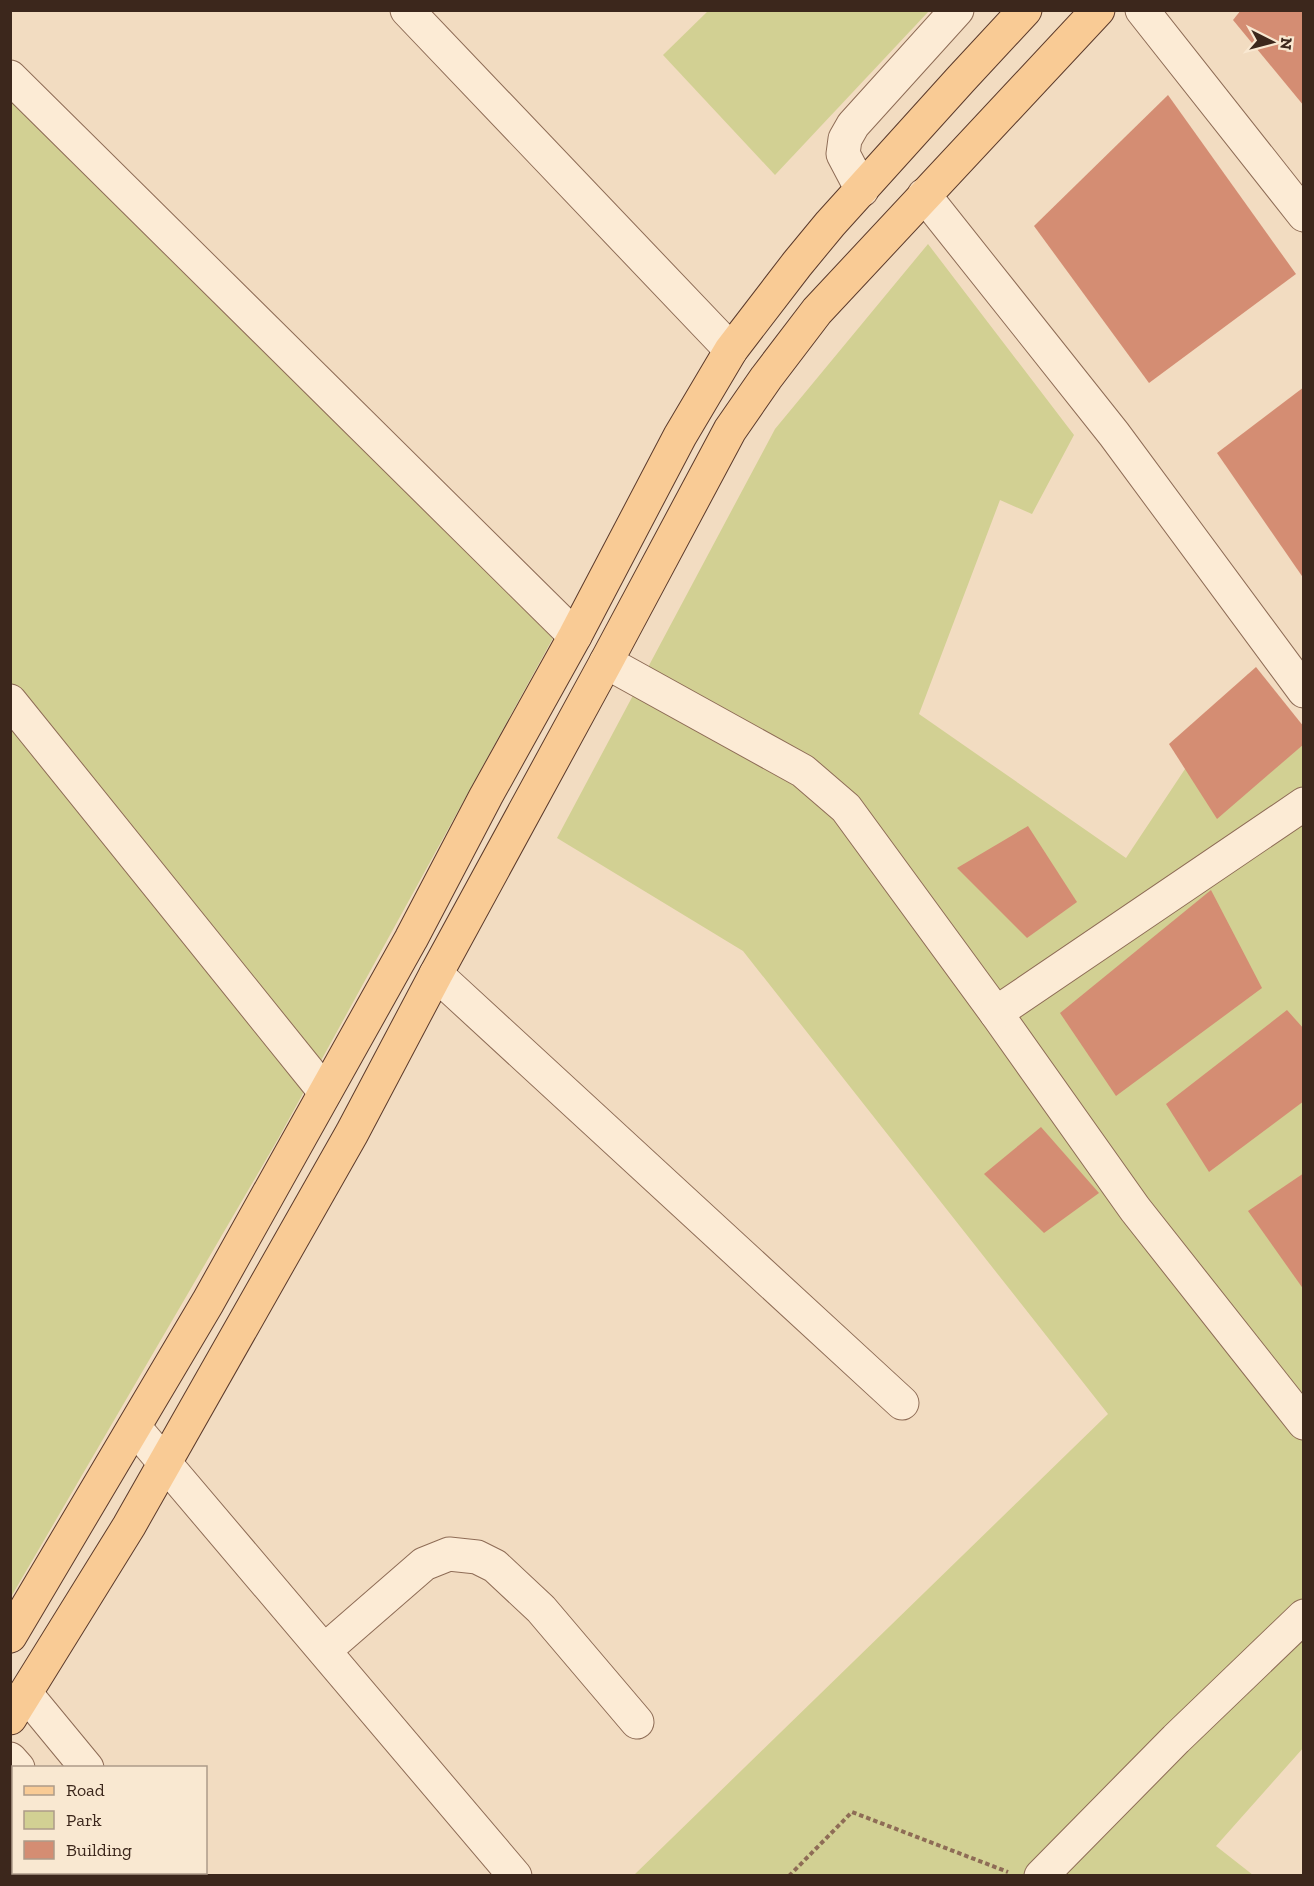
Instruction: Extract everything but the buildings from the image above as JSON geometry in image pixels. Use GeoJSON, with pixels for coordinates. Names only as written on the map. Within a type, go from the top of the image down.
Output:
{"type":"FeatureCollection","features":[{"type":"Feature","properties":{"kind":"main road"},"geometry":{"type":"LineString","coordinates":[[10,1636],[214,1292],[411,939],[681,436],[731,350],[796,264],[1025,10]]}},
{"type":"Feature","properties":{"kind":"main road"},"geometry":{"type":"LineString","coordinates":[[18,1706],[129,1526],[352,1133],[730,430],[817,311],[1098,10]]}},
{"type":"Feature","properties":{"kind":"street"},"geometry":{"type":"LineString","coordinates":[[407,10],[731,350]]}},
{"type":"Feature","properties":{"kind":"street"},"geometry":{"type":"LineString","coordinates":[[862,190],[843,154],[845,139],[853,125],[957,10]]}},
{"type":"Feature","properties":{"kind":"street"},"geometry":{"type":"LineString","coordinates":[[1142,10],[1304,215]]}},
{"type":"Feature","properties":{"kind":"street"},"geometry":{"type":"LineString","coordinates":[[10,77],[575,636]]}},
{"type":"Feature","properties":{"kind":"street"},"geometry":{"type":"LineString","coordinates":[[924,195],[1114,434],[1304,692]]}},
{"type":"Feature","properties":{"kind":"street"},"geometry":{"type":"LineString","coordinates":[[606,662],[803,771],[846,808],[996,1013],[1135,1209],[1304,1423]]}},
{"type":"Feature","properties":{"kind":"street"},"geometry":{"type":"LineString","coordinates":[[10,702],[325,1092]]}},
{"type":"Feature","properties":{"kind":"street"},"geometry":{"type":"LineString","coordinates":[[996,1013],[1304,804]]}},
{"type":"Feature","properties":{"kind":"street"},"geometry":{"type":"LineString","coordinates":[[436,974],[902,1403]]}},
{"type":"Feature","properties":{"kind":"street"},"geometry":{"type":"LineString","coordinates":[[135,1428],[515,1875]]}},
{"type":"Feature","properties":{"kind":"street"},"geometry":{"type":"LineString","coordinates":[[325,1650],[424,1564],[449,1554],[477,1557],[495,1566],[541,1609],[637,1722]]}},
{"type":"Feature","properties":{"kind":"street"},"geometry":{"type":"LineString","coordinates":[[1041,1875],[1176,1739],[1304,1616]]}},
{"type":"Feature","properties":{"kind":"street"},"geometry":{"type":"LineString","coordinates":[[18,1706],[86,1766]]}},
{"type":"Feature","properties":{"kind":"path"},"geometry":{"type":"LineString","coordinates":[[789,1875],[852,1812],[1016,1875]]}},
{"type":"Feature","properties":{"kind":"green space"},"geometry":{"type":"Polygon","coordinates":[[[709,10],[929,11],[775,175],[663,55],[709,10]]]}},
{"type":"Feature","properties":{"kind":"green space"},"geometry":{"type":"Polygon","coordinates":[[[11,99],[553,638],[278,1139],[11,1597],[11,99]]]}},
{"type":"Feature","properties":{"kind":"green space"},"geometry":{"type":"Polygon","coordinates":[[[928,244],[1074,435],[1032,514],[1000,500],[919,714],[1126,858],[1248,674],[1303,744],[1304,1747],[1216,1846],[1253,1875],[634,1875],[1108,1414],[743,951],[557,838],[775,429],[928,244]]]}}]}
